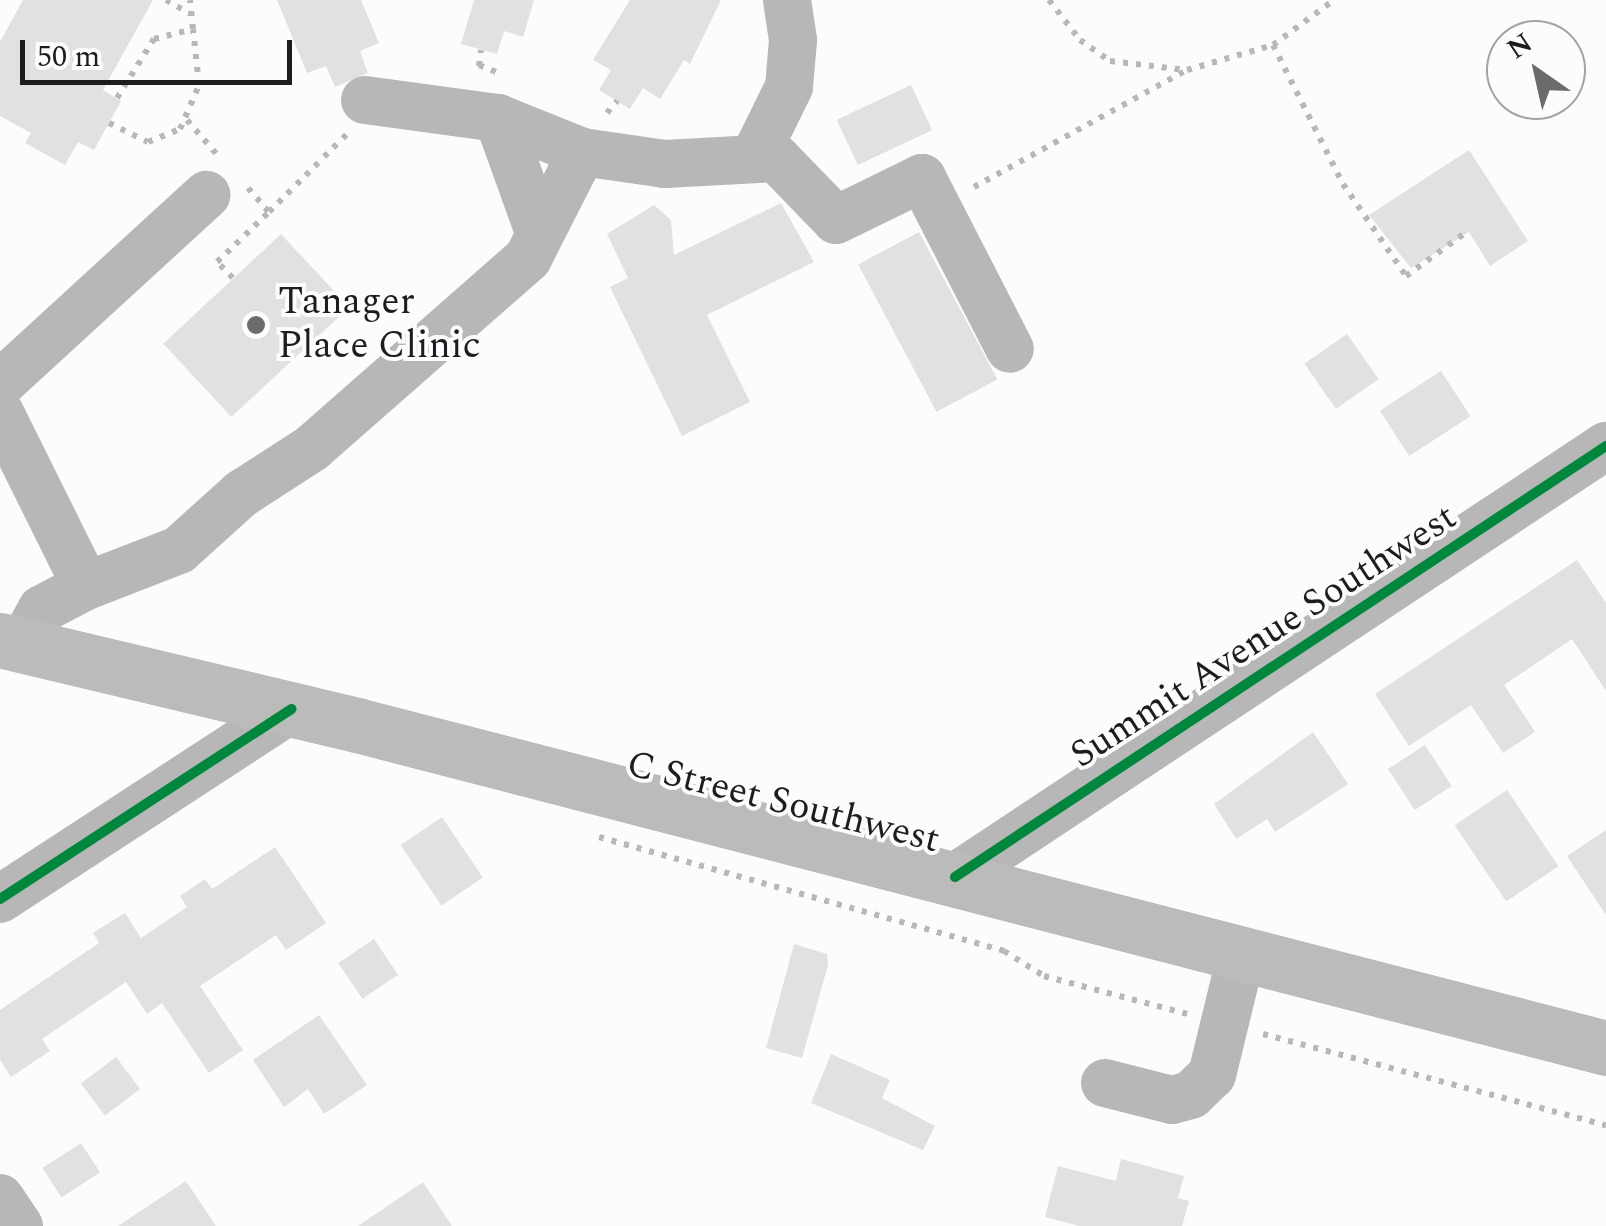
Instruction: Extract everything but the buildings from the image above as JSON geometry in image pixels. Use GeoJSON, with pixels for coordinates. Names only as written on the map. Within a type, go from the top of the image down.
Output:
{"type":"FeatureCollection","features":[{"type":"Feature","properties":{"kind":"main road","name":"C Street Southwest"},"geometry":{"type":"LineString","coordinates":[[11,643],[292,709],[955,877],[1606,1048]]}},
{"type":"Feature","properties":{"kind":"street"},"geometry":{"type":"LineString","coordinates":[[754,158],[788,87],[793,40],[787,0]]}},
{"type":"Feature","properties":{"kind":"street"},"geometry":{"type":"LineString","coordinates":[[365,100],[498,118],[582,152],[665,164],[776,158],[836,220],[922,178],[1010,349]]}},
{"type":"Feature","properties":{"kind":"street"},"geometry":{"type":"LineString","coordinates":[[498,118],[539,232]]}},
{"type":"Feature","properties":{"kind":"street"},"geometry":{"type":"LineString","coordinates":[[11,643],[42,610],[86,586],[179,550],[241,494],[312,448],[528,258],[582,152]]}},
{"type":"Feature","properties":{"kind":"street"},"geometry":{"type":"LineString","coordinates":[[0,384],[220,176]]}},
{"type":"Feature","properties":{"kind":"street"},"geometry":{"type":"LineString","coordinates":[[0,413],[86,586]]}},
{"type":"Feature","properties":{"kind":"street","name":"Summit Avenue Southwest"},"geometry":{"type":"LineString","coordinates":[[955,877],[1606,446]]}},
{"type":"Feature","properties":{"kind":"street"},"geometry":{"type":"LineString","coordinates":[[0,899],[292,709]]}},
{"type":"Feature","properties":{"kind":"street"},"geometry":{"type":"LineString","coordinates":[[1105,1083],[1172,1100],[1191,1095],[1212,1076],[1228,1025],[1242,952]]}},
{"type":"Feature","properties":{"kind":"street"},"geometry":{"type":"LineString","coordinates":[[0,1198],[19,1226]]}},
{"type":"Feature","properties":{"kind":"path"},"geometry":{"type":"LineString","coordinates":[[166,0],[191,14]]}},
{"type":"Feature","properties":{"kind":"path"},"geometry":{"type":"LineString","coordinates":[[109,123],[148,142],[187,120],[200,85],[190,0]]}},
{"type":"Feature","properties":{"kind":"path"},"geometry":{"type":"LineString","coordinates":[[1049,0],[1080,40],[1110,61],[1186,70]]}},
{"type":"Feature","properties":{"kind":"path"},"geometry":{"type":"LineString","coordinates":[[937,206],[1186,70],[1273,45],[1334,0]]}},
{"type":"Feature","properties":{"kind":"path"},"geometry":{"type":"LineString","coordinates":[[116,98],[154,38],[192,29]]}},
{"type":"Feature","properties":{"kind":"path"},"geometry":{"type":"LineString","coordinates":[[1273,45],[1343,184],[1406,276],[1468,232]]}},
{"type":"Feature","properties":{"kind":"path"},"geometry":{"type":"LineString","coordinates":[[233,278],[218,262],[339,149],[365,100]]}},
{"type":"Feature","properties":{"kind":"path"},"geometry":{"type":"LineString","coordinates":[[187,120],[220,176],[269,212]]}},
{"type":"Feature","properties":{"kind":"path"},"geometry":{"type":"LineString","coordinates":[[592,832],[605,841],[1004,951],[1044,976],[1606,1125]]}},
{"type":"Feature","properties":{"kind":"cycle path"},"geometry":{"type":"LineString","coordinates":[[955,877],[1606,446]]}},
{"type":"Feature","properties":{"kind":"cycle path"},"geometry":{"type":"LineString","coordinates":[[0,899],[292,709]]}},
{"type":"Feature","properties":{"kind":"place","name":"Tanager Place Clinic"},"geometry":{"type":"Point","coordinates":[256,325]}}]}
